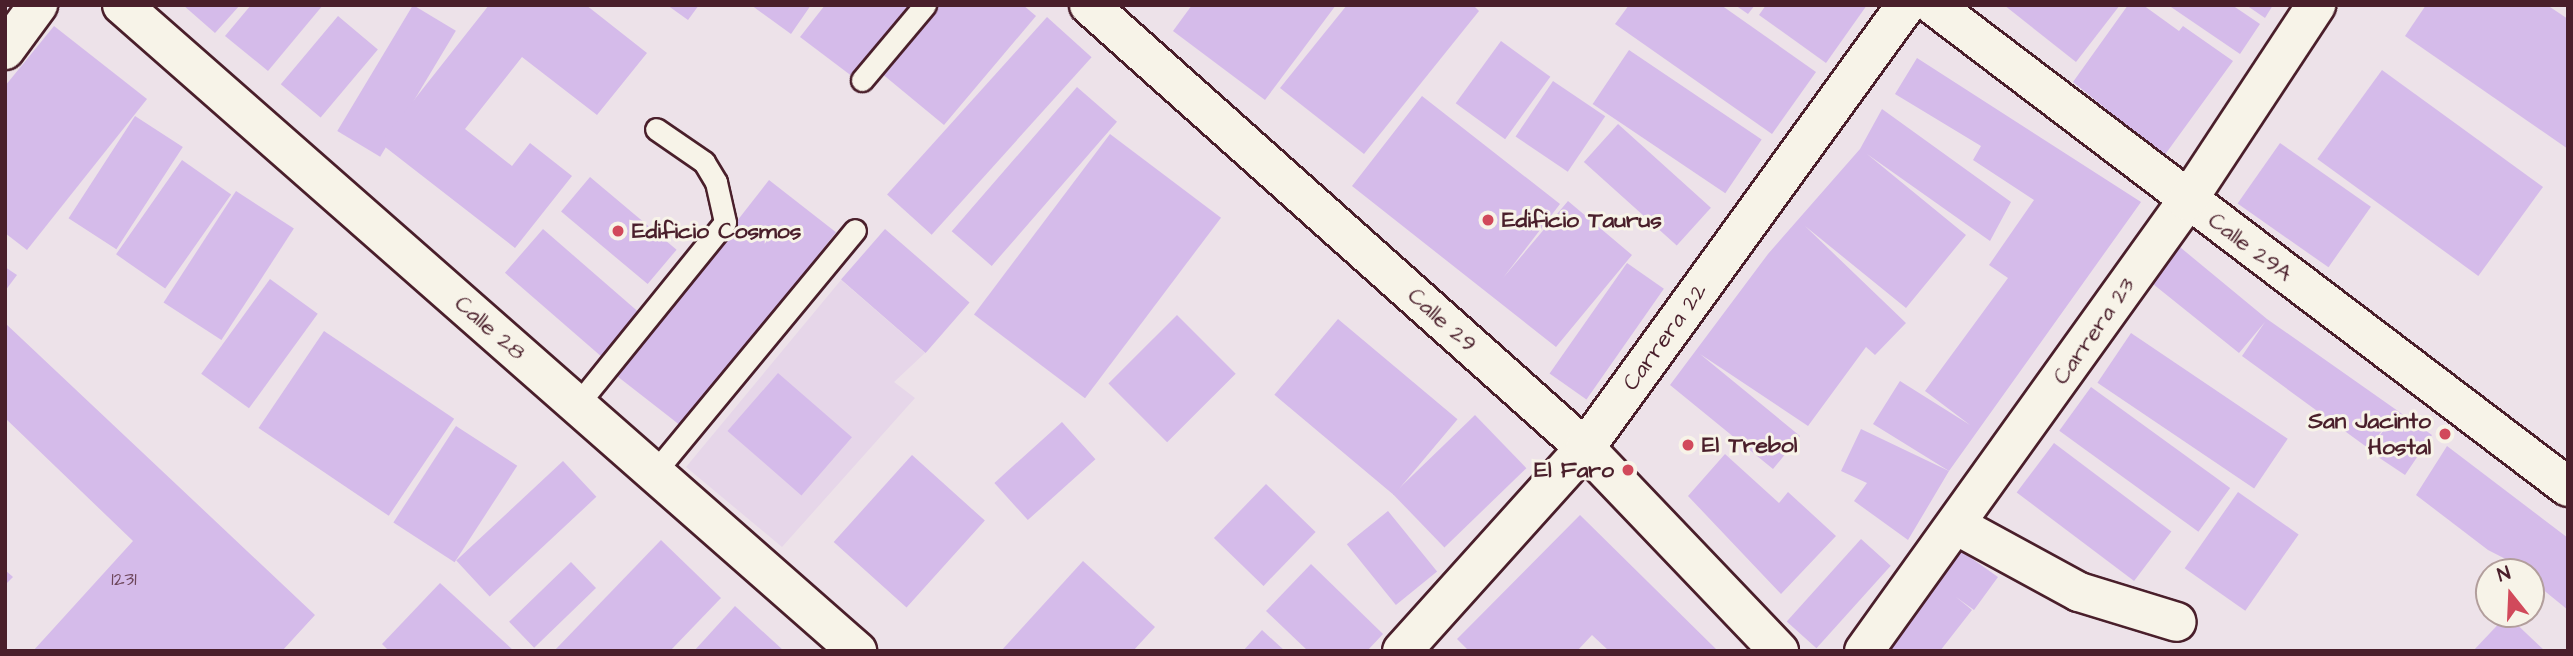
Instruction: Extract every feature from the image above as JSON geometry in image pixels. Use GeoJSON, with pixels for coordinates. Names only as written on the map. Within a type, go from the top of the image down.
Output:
{"type":"FeatureCollection","features":[{"type":"Feature","properties":{"kind":"street"},"geometry":{"type":"LineString","coordinates":[[5,50],[38,5]]}},
{"type":"Feature","properties":{"kind":"street","name":"Calle 28"},"geometry":{"type":"LineString","coordinates":[[122,5],[654,473],[840,646]]}},
{"type":"Feature","properties":{"kind":"street","name":"Carrera 22"},"geometry":{"type":"LineString","coordinates":[[1402,651],[1585,448],[1906,5]]}},
{"type":"Feature","properties":{"kind":"street","name":"Calle 29A"},"geometry":{"type":"LineString","coordinates":[[1933,5],[2187,201],[2568,487]]}},
{"type":"Feature","properties":{"kind":"street","name":"Carrera 23"},"geometry":{"type":"LineString","coordinates":[[1864,651],[2187,201],[2316,5]]}},
{"type":"Feature","properties":{"kind":"street","name":"Calle 29"},"geometry":{"type":"LineString","coordinates":[[1109,11],[1585,448],[1779,651]]}},
{"type":"Feature","properties":{"kind":"street"},"geometry":{"type":"LineString","coordinates":[[1956,525],[2079,592],[2177,622]]}},
{"type":"Feature","properties":{"kind":"lane"},"geometry":{"type":"LineString","coordinates":[[862,79],[925,5]]}},
{"type":"Feature","properties":{"kind":"lane"},"geometry":{"type":"LineString","coordinates":[[577,405],[725,222],[716,182],[704,162],[656,129]]}},
{"type":"Feature","properties":{"kind":"lane"},"geometry":{"type":"LineString","coordinates":[[654,473],[855,230]]}},
{"type":"Feature","properties":{"kind":"shaded area"},"geometry":{"type":"Polygon","coordinates":[[[841,280],[925,353],[894,382],[915,398],[782,547],[686,467],[841,280]]]}},
{"type":"Feature","properties":{"kind":"building"},"geometry":{"type":"Polygon","coordinates":[[[183,5],[240,5],[215,33],[183,5]]]}},
{"type":"Feature","properties":{"kind":"building"},"geometry":{"type":"Polygon","coordinates":[[[251,5],[323,5],[268,71],[225,36],[251,5]]]}},
{"type":"Feature","properties":{"kind":"building"},"geometry":{"type":"Polygon","coordinates":[[[413,5],[456,31],[380,157],[337,131],[413,5]]]}},
{"type":"Feature","properties":{"kind":"building"},"geometry":{"type":"Polygon","coordinates":[[[489,5],[586,5],[647,53],[597,115],[522,57],[465,129],[512,166],[530,143],[572,176],[515,248],[380,143],[489,5]]]}},
{"type":"Feature","properties":{"kind":"building"},"geometry":{"type":"Polygon","coordinates":[[[667,5],[699,5],[688,20],[667,5]]]}},
{"type":"Feature","properties":{"kind":"building"},"geometry":{"type":"Polygon","coordinates":[[[751,5],[811,5],[791,34],[751,5]]]}},
{"type":"Feature","properties":{"kind":"building"},"geometry":{"type":"Polygon","coordinates":[[[825,5],[915,5],[857,80],[800,37],[825,5]]]}},
{"type":"Feature","properties":{"kind":"building"},"geometry":{"type":"Polygon","coordinates":[[[928,5],[1023,5],[1036,16],[944,125],[875,68],[928,5]]]}},
{"type":"Feature","properties":{"kind":"building"},"geometry":{"type":"Polygon","coordinates":[[[1192,5],[1336,5],[1265,100],[1173,31],[1192,5]]]}},
{"type":"Feature","properties":{"kind":"building"},"geometry":{"type":"Polygon","coordinates":[[[1347,5],[1473,5],[1479,11],[1364,154],[1280,88],[1347,5]]]}},
{"type":"Feature","properties":{"kind":"building"},"geometry":{"type":"Polygon","coordinates":[[[1629,5],[1721,5],[1816,72],[1772,134],[1615,24],[1629,5]]]}},
{"type":"Feature","properties":{"kind":"building"},"geometry":{"type":"Polygon","coordinates":[[[1735,5],[1755,5],[1748,14],[1735,5]]]}},
{"type":"Feature","properties":{"kind":"building"},"geometry":{"type":"Polygon","coordinates":[[[1766,5],[1867,5],[1826,63],[1759,15],[1766,5]]]}},
{"type":"Feature","properties":{"kind":"building"},"geometry":{"type":"Polygon","coordinates":[[[2004,5],[2120,5],[2076,62],[2004,5]]]}},
{"type":"Feature","properties":{"kind":"building"},"geometry":{"type":"Polygon","coordinates":[[[2128,5],[2143,5],[2179,31],[2183,26],[2233,61],[2164,156],[2073,82],[2128,5]]]}},
{"type":"Feature","properties":{"kind":"building"},"geometry":{"type":"Polygon","coordinates":[[[2168,5],[2232,5],[2260,24],[2240,54],[2168,5]]]}},
{"type":"Feature","properties":{"kind":"building"},"geometry":{"type":"Polygon","coordinates":[[[2246,5],[2273,5],[2265,18],[2246,5]]]}},
{"type":"Feature","properties":{"kind":"building"},"geometry":{"type":"Polygon","coordinates":[[[2426,5],[2547,5],[2568,19],[2568,149],[2405,36],[2426,5]]]}},
{"type":"Feature","properties":{"kind":"building"},"geometry":{"type":"Polygon","coordinates":[[[338,16],[378,49],[321,118],[281,84],[338,16]]]}},
{"type":"Feature","properties":{"kind":"building"},"geometry":{"type":"Polygon","coordinates":[[[1047,17],[1092,57],[932,235],[887,195],[1047,17]]]}},
{"type":"Feature","properties":{"kind":"building"},"geometry":{"type":"Polygon","coordinates":[[[54,26],[147,99],[27,250],[5,233],[5,86],[54,26]]]}},
{"type":"Feature","properties":{"kind":"building"},"geometry":{"type":"Polygon","coordinates":[[[1501,41],[1550,77],[1505,139],[1456,103],[1501,41]]]}},
{"type":"Feature","properties":{"kind":"building"},"geometry":{"type":"Polygon","coordinates":[[[1629,50],[1762,139],[1725,193],[1593,104],[1629,50]]]}},
{"type":"Feature","properties":{"kind":"building"},"geometry":{"type":"Polygon","coordinates":[[[1917,58],[2141,202],[1949,471],[1873,424],[1900,381],[1970,425],[1925,391],[2008,278],[1989,265],[2034,200],[1973,160],[1981,146],[1895,94],[1917,58]]]}},
{"type":"Feature","properties":{"kind":"building"},"geometry":{"type":"Polygon","coordinates":[[[2382,70],[2543,187],[2478,276],[2317,159],[2382,70]]]}},
{"type":"Feature","properties":{"kind":"building"},"geometry":{"type":"Polygon","coordinates":[[[1553,81],[1605,116],[1568,172],[1516,137],[1553,81]]]}},
{"type":"Feature","properties":{"kind":"building"},"geometry":{"type":"Polygon","coordinates":[[[1077,87],[1117,122],[992,266],[952,231],[1077,87]]]}},
{"type":"Feature","properties":{"kind":"building"},"geometry":{"type":"Polygon","coordinates":[[[1422,96],[1560,204],[1503,278],[1568,201],[1632,255],[1556,347],[1352,186],[1422,96]]]}},
{"type":"Feature","properties":{"kind":"building"},"geometry":{"type":"Polygon","coordinates":[[[1882,109],[2011,202],[1990,241],[1867,154],[1966,235],[1906,308],[1805,226],[1906,323],[1875,355],[1866,347],[1808,426],[1700,354],[1800,436],[1773,469],[1670,385],[1768,254],[1860,149],[1882,109]]]}},
{"type":"Feature","properties":{"kind":"building"},"geometry":{"type":"Polygon","coordinates":[[[135,116],[183,147],[116,249],[69,218],[135,116]]]}},
{"type":"Feature","properties":{"kind":"building"},"geometry":{"type":"Polygon","coordinates":[[[1618,124],[1711,208],[1677,246],[1584,162],[1618,124]]]}},
{"type":"Feature","properties":{"kind":"building"},"geometry":{"type":"Polygon","coordinates":[[[1110,134],[1221,218],[1085,398],[974,314],[1110,134]]]}},
{"type":"Feature","properties":{"kind":"building"},"geometry":{"type":"Polygon","coordinates":[[[2280,143],[2371,207],[2328,267],[2238,204],[2280,143]]]}},
{"type":"Feature","properties":{"kind":"building"},"geometry":{"type":"Polygon","coordinates":[[[182,160],[231,194],[165,289],[116,254],[182,160]]]}},
{"type":"Feature","properties":{"kind":"building","name":"Edificio Cosmos"},"geometry":{"type":"Polygon","coordinates":[[[590,177],[677,250],[648,284],[561,211],[590,177]]]}},
{"type":"Feature","properties":{"kind":"building"},"geometry":{"type":"Polygon","coordinates":[[[769,180],[836,232],[683,428],[616,375],[769,180]]]}},
{"type":"Feature","properties":{"kind":"building"},"geometry":{"type":"Polygon","coordinates":[[[236,191],[294,229],[221,340],[164,303],[236,191]]]}},
{"type":"Feature","properties":{"kind":"building"},"geometry":{"type":"Polygon","coordinates":[[[543,229],[641,314],[603,358],[505,273],[543,229]]]}},
{"type":"Feature","properties":{"kind":"building"},"geometry":{"type":"Polygon","coordinates":[[[885,229],[970,302],[926,353],[841,280],[885,229]]]}},
{"type":"Feature","properties":{"kind":"building"},"geometry":{"type":"Polygon","coordinates":[[[2175,243],[2267,319],[2432,435],[2405,475],[2369,451],[2390,421],[2368,448],[2242,356],[2265,322],[2239,353],[2153,284],[2175,243]]]}},
{"type":"Feature","properties":{"kind":"building"},"geometry":{"type":"Polygon","coordinates":[[[1627,263],[1664,289],[1586,399],[1550,374],[1627,263]]]}},
{"type":"Feature","properties":{"kind":"building"},"geometry":{"type":"Polygon","coordinates":[[[5,267],[17,275],[5,291],[5,267]]]}},
{"type":"Feature","properties":{"kind":"building"},"geometry":{"type":"Polygon","coordinates":[[[270,279],[318,314],[249,408],[201,374],[270,279]]]}},
{"type":"Feature","properties":{"kind":"building"},"geometry":{"type":"Polygon","coordinates":[[[1177,315],[1236,374],[1167,442],[1108,384],[1177,315]]]}},
{"type":"Feature","properties":{"kind":"building"},"geometry":{"type":"Polygon","coordinates":[[[1338,319],[1458,419],[1394,495],[1274,395],[1338,319]]]}},
{"type":"Feature","properties":{"kind":"building"},"geometry":{"type":"Polygon","coordinates":[[[5,323],[315,615],[282,651],[33,651],[133,541],[5,418],[5,323]]]}},
{"type":"Feature","properties":{"kind":"building"},"geometry":{"type":"Polygon","coordinates":[[[324,331],[454,419],[389,516],[259,428],[324,331]]]}},
{"type":"Feature","properties":{"kind":"building"},"geometry":{"type":"Polygon","coordinates":[[[2131,333],[2288,439],[2254,488],[2097,383],[2131,333]]]}},
{"type":"Feature","properties":{"kind":"building"},"geometry":{"type":"Polygon","coordinates":[[[778,373],[852,437],[801,495],[727,431],[778,373]]]}},
{"type":"Feature","properties":{"kind":"building"},"geometry":{"type":"Polygon","coordinates":[[[2091,387],[2230,488],[2198,532],[2059,431],[2091,387]]]}},
{"type":"Feature","properties":{"kind":"building"},"geometry":{"type":"Polygon","coordinates":[[[1475,415],[1526,468],[1444,547],[1393,494],[1475,415]]]}},
{"type":"Feature","properties":{"kind":"building"},"geometry":{"type":"Polygon","coordinates":[[[1062,422],[1095,459],[1028,520],[994,483],[1062,422]]]}},
{"type":"Feature","properties":{"kind":"building"},"geometry":{"type":"Polygon","coordinates":[[[456,426],[517,466],[455,562],[393,522],[456,426]]]}},
{"type":"Feature","properties":{"kind":"building"},"geometry":{"type":"Polygon","coordinates":[[[1861,429],[1949,471],[1908,540],[1854,501],[1867,483],[1841,471],[1861,429]]]}},
{"type":"Feature","properties":{"kind":"building"},"geometry":{"type":"Polygon","coordinates":[[[2054,443],[2171,531],[2134,581],[2017,493],[2054,443]]]}},
{"type":"Feature","properties":{"kind":"building"},"geometry":{"type":"Polygon","coordinates":[[[2447,446],[2568,538],[2568,610],[2545,591],[2545,558],[2504,558],[2488,550],[2416,495],[2447,446]]]}},
{"type":"Feature","properties":{"kind":"building"},"geometry":{"type":"Polygon","coordinates":[[[1725,454],[1779,503],[1788,492],[1836,536],[1781,594],[1688,496],[1725,454]]]}},
{"type":"Feature","properties":{"kind":"building"},"geometry":{"type":"Polygon","coordinates":[[[912,455],[985,521],[907,608],[834,542],[912,455]]]}},
{"type":"Feature","properties":{"kind":"building"},"geometry":{"type":"Polygon","coordinates":[[[563,461],[596,497],[490,596],[456,561],[563,461]]]}},
{"type":"Feature","properties":{"kind":"building"},"geometry":{"type":"Polygon","coordinates":[[[1266,484],[1316,532],[1264,586],[1214,538],[1266,484]]]}},
{"type":"Feature","properties":{"kind":"building"},"geometry":{"type":"Polygon","coordinates":[[[2238,492],[2299,534],[2245,611],[2185,568],[2238,492]]]}},
{"type":"Feature","properties":{"kind":"building"},"geometry":{"type":"Polygon","coordinates":[[[1388,511],[1437,572],[1396,605],[1347,544],[1388,511]]]}},
{"type":"Feature","properties":{"kind":"building"},"geometry":{"type":"Polygon","coordinates":[[[1580,515],[1718,651],[1609,651],[1592,635],[1577,651],[1469,651],[1457,639],[1580,515]]]}},
{"type":"Feature","properties":{"kind":"building"},"geometry":{"type":"Polygon","coordinates":[[[1861,539],[1891,566],[1816,648],[1787,621],[1861,539]]]}},
{"type":"Feature","properties":{"kind":"building"},"geometry":{"type":"Polygon","coordinates":[[[661,540],[721,598],[670,651],[554,651],[661,540]]]}},
{"type":"Feature","properties":{"kind":"building"},"geometry":{"type":"Polygon","coordinates":[[[1961,551],[1998,577],[1974,610],[1956,597],[1972,610],[1940,651],[1888,651],[1961,551]]]}},
{"type":"Feature","properties":{"kind":"building"},"geometry":{"type":"Polygon","coordinates":[[[1083,561],[1155,627],[1133,651],[1001,651],[1083,561]]]}},
{"type":"Feature","properties":{"kind":"building"},"geometry":{"type":"Polygon","coordinates":[[[571,562],[596,588],[534,648],[509,622],[571,562]]]}},
{"type":"Feature","properties":{"kind":"building"},"geometry":{"type":"Polygon","coordinates":[[[1311,564],[1383,634],[1367,651],[1308,651],[1266,611],[1311,564]]]}},
{"type":"Feature","properties":{"kind":"building"},"geometry":{"type":"Polygon","coordinates":[[[5,570],[13,577],[5,585],[5,570]]]}},
{"type":"Feature","properties":{"kind":"building"},"geometry":{"type":"Polygon","coordinates":[[[440,583],[514,651],[389,651],[382,644],[440,583]]]}},
{"type":"Feature","properties":{"kind":"building"},"geometry":{"type":"Polygon","coordinates":[[[735,606],[784,651],[694,651],[735,606]]]}},
{"type":"Feature","properties":{"kind":"building"},"geometry":{"type":"Polygon","coordinates":[[[2495,628],[2521,628],[2545,651],[2473,651],[2495,628]]]}},
{"type":"Feature","properties":{"kind":"building"},"geometry":{"type":"Polygon","coordinates":[[[1262,630],[1285,651],[1243,651],[1262,630]]]}},
{"type":"Feature","properties":{"kind":"place","name":"Edificio Taurus"},"geometry":{"type":"Point","coordinates":[1488,220]}},
{"type":"Feature","properties":{"kind":"place","name":"Edificio Cosmos"},"geometry":{"type":"Point","coordinates":[618,231]}},
{"type":"Feature","properties":{"kind":"place","name":"San Jacinto Hostal"},"geometry":{"type":"Point","coordinates":[2445,434]}},
{"type":"Feature","properties":{"kind":"place","name":"El Trebol"},"geometry":{"type":"Point","coordinates":[1688,445]}},
{"type":"Feature","properties":{"kind":"place","name":"El Faro"},"geometry":{"type":"Point","coordinates":[1628,470]}}]}
